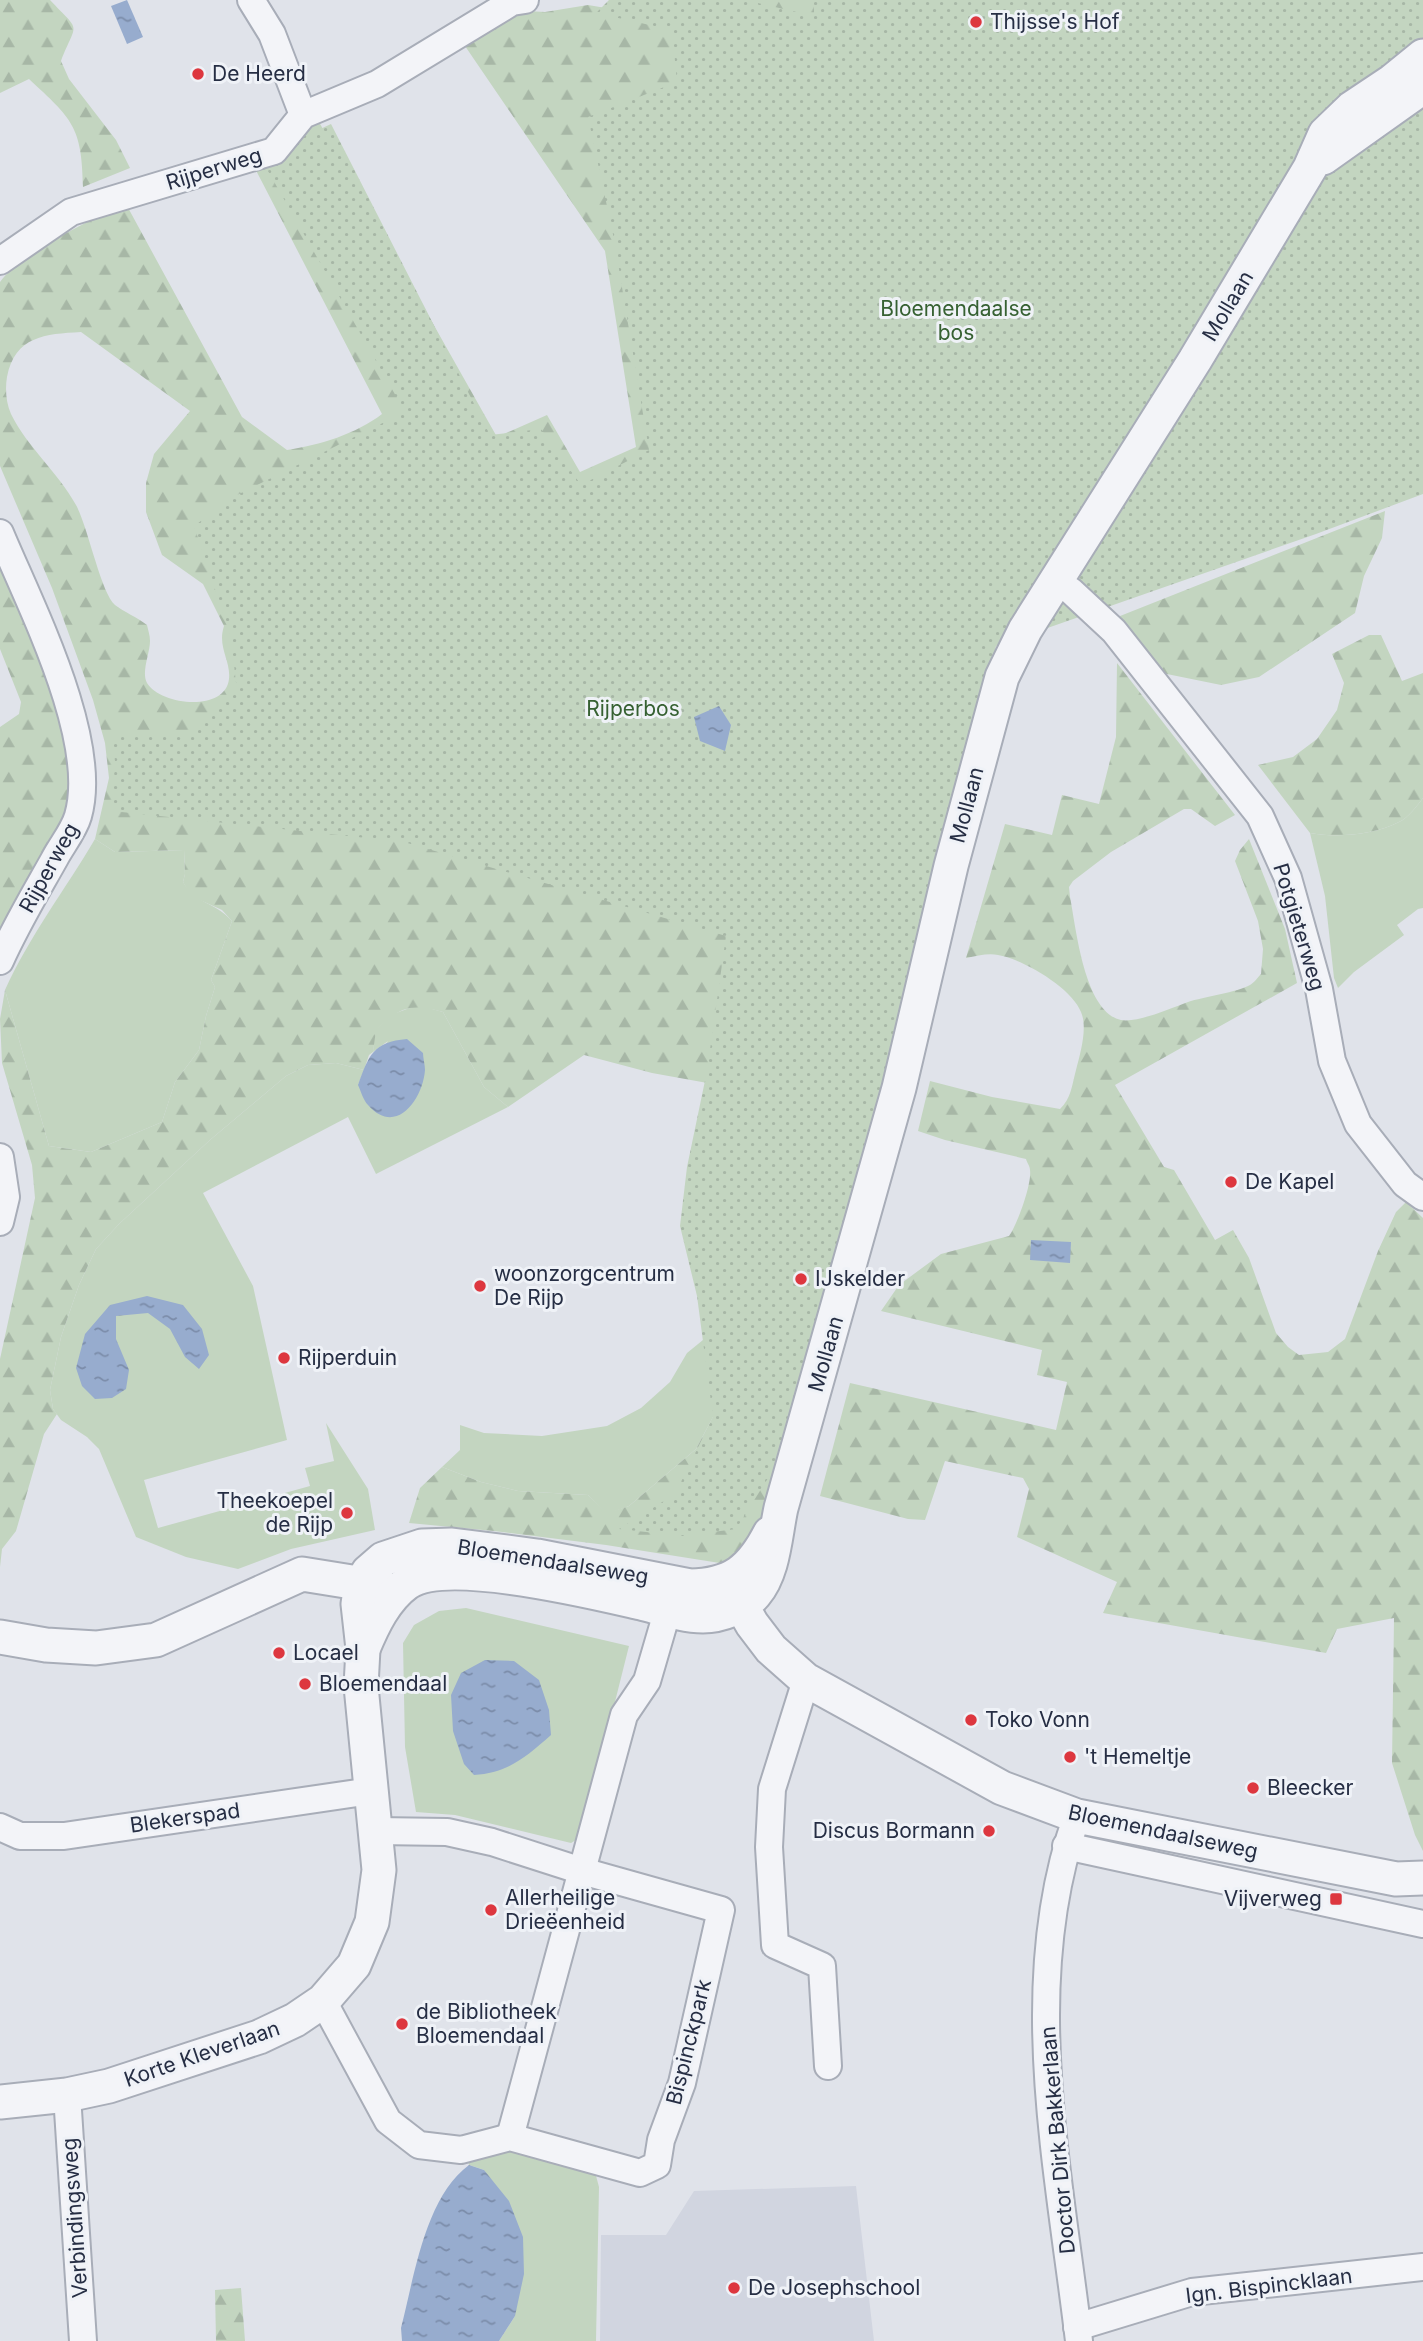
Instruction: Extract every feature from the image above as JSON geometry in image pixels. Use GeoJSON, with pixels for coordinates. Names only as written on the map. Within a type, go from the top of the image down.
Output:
{"type":"FeatureCollection","features":[{"type":"Feature","properties":{"kind":"street"},"geometry":{"type":"LineString","coordinates":[[251,0],[272,34],[303,115]]}},
{"type":"Feature","properties":{"kind":"street","name":"Rijperweg"},"geometry":{"type":"LineString","coordinates":[[0,261],[71,212],[274,151],[303,115],[377,84],[516,1]]}},
{"type":"Feature","properties":{"kind":"street","name":"Mollaan"},"geometry":{"type":"LineString","coordinates":[[734,1593],[753,1596],[762,1585],[768,1570],[781,1508],[899,1088],[951,866],[1002,677],[1055,581],[1195,360],[1310,168],[1325,134],[1352,108],[1423,56]]}},
{"type":"Feature","properties":{"kind":"street","name":"Mollaan"},"geometry":{"type":"LineString","coordinates":[[1310,168],[1423,87]]}},
{"type":"Feature","properties":{"kind":"street","name":"Rijperweg"},"geometry":{"type":"LineString","coordinates":[[0,533],[56,667],[75,723],[83,785],[78,817],[10,938],[0,961]]}},
{"type":"Feature","properties":{"kind":"street","name":"Potgieterweg"},"geometry":{"type":"LineString","coordinates":[[1055,581],[1072,591],[1114,631],[1260,816],[1288,878],[1319,989],[1332,1061],[1358,1124],[1405,1184],[1423,1197]]}},
{"type":"Feature","properties":{"kind":"street"},"geometry":{"type":"LineString","coordinates":[[0,1157],[2,1204]]}},
{"type":"Feature","properties":{"kind":"street","name":"Bloemendaalseweg"},"geometry":{"type":"LineString","coordinates":[[361,1584],[375,1566],[394,1554],[422,1546],[452,1545],[537,1556],[690,1586],[720,1584],[734,1593],[771,1649],[806,1680],[1002,1788],[1072,1831],[1423,1923]]}},
{"type":"Feature","properties":{"kind":"street","name":"Bloemendaalseweg"},"geometry":{"type":"LineString","coordinates":[[0,1637],[46,1645],[96,1648],[156,1640],[302,1574],[400,1589],[422,1577],[456,1573],[585,1590],[690,1615],[711,1616],[734,1593]]}},
{"type":"Feature","properties":{"kind":"street","name":"Korte Kleverlaan"},"geometry":{"type":"LineString","coordinates":[[0,2102],[67,2095],[109,2086],[259,2037],[295,2020],[323,2001],[354,1965],[372,1922],[379,1870],[361,1686],[363,1649],[358,1616],[361,1584]]}},
{"type":"Feature","properties":{"kind":"street","name":"Korte Kleverlaan"},"geometry":{"type":"LineString","coordinates":[[363,1649],[382,1610],[400,1589]]}},
{"type":"Feature","properties":{"kind":"street"},"geometry":{"type":"LineString","coordinates":[[323,2001],[388,2121],[419,2145],[461,2150],[510,2137],[624,1715],[647,1681],[668,1609]]}},
{"type":"Feature","properties":{"kind":"street"},"geometry":{"type":"LineString","coordinates":[[806,1680],[772,1789],[769,1854],[775,1945],[822,1966],[828,2066]]}},
{"type":"Feature","properties":{"kind":"street","name":"Blekerspad"},"geometry":{"type":"LineString","coordinates":[[0,1827],[20,1836],[64,1836],[371,1791]]}},
{"type":"Feature","properties":{"kind":"street","name":"Bispinckpark"},"geometry":{"type":"LineString","coordinates":[[376,1831],[447,1832],[492,1842],[582,1871],[721,1910],[682,2082],[661,2140],[657,2165],[640,2174],[510,2137]]}},
{"type":"Feature","properties":{"kind":"street","name":"Bloemendaalseweg"},"geometry":{"type":"LineString","coordinates":[[1072,1831],[1396,1879],[1423,1878]]}},
{"type":"Feature","properties":{"kind":"street","name":"Doctor Dirk Bakkerlaan"},"geometry":{"type":"LineString","coordinates":[[1072,1831],[1053,1914],[1046,2000],[1050,2090],[1078,2334]]}},
{"type":"Feature","properties":{"kind":"street","name":"Verbindingsweg"},"geometry":{"type":"LineString","coordinates":[[67,2095],[83,2341]]}},
{"type":"Feature","properties":{"kind":"street","name":"Ign. Bispincklaan"},"geometry":{"type":"LineString","coordinates":[[1078,2334],[1192,2292],[1423,2267]]}},
{"type":"Feature","properties":{"kind":"shaded area","name":"De Josephschool"},"geometry":{"type":"Polygon","coordinates":[[[856,2186],[874,2341],[600,2341],[601,2235],[666,2235],[694,2191],[856,2186]]]}},
{"type":"Feature","properties":{"kind":"green space"},"geometry":{"type":"Polygon","coordinates":[[[0,0],[50,0],[72,23],[73,33],[61,61],[69,79],[116,140],[130,168],[83,187],[77,137],[65,115],[29,79],[0,93],[0,0]]]}},
{"type":"Feature","properties":{"kind":"green space","name":"Bloemendaalse bos"},"geometry":{"type":"Polygon","coordinates":[[[609,0],[745,0],[814,16],[814,0],[1423,0],[1423,494],[996,646],[894,1068],[782,1456],[736,1529],[682,1536],[619,1529],[675,1494],[713,1417],[697,1296],[680,1226],[687,1167],[707,1071],[726,936],[404,842],[112,811],[115,761],[111,736],[189,733],[237,692],[231,637],[194,526],[237,495],[405,412],[260,157],[331,124],[490,435],[541,429],[581,485],[649,450],[614,239],[588,117],[677,82],[672,30],[596,13],[609,0]]]}},
{"type":"Feature","properties":{"kind":"green space"},"geometry":{"type":"Polygon","coordinates":[[[699,0],[867,0],[867,35],[699,0]]]}},
{"type":"Feature","properties":{"kind":"green space","name":"Bloemendaalse bos"},"geometry":{"type":"Polygon","coordinates":[[[588,5],[642,14],[844,61],[1001,601],[774,1526],[726,1564],[606,1545],[409,1523],[420,1488],[442,1467],[481,1482],[518,1491],[588,1495],[607,1513],[629,1506],[696,1449],[713,1417],[724,1086],[652,1073],[584,1055],[508,1107],[484,1087],[443,1012],[413,1008],[392,1016],[376,1030],[373,1052],[369,1055],[364,1070],[336,1063],[308,1065],[286,1076],[210,1140],[119,1224],[96,1249],[79,1285],[61,1337],[50,1390],[53,1409],[57,1414],[44,1434],[16,1531],[2,1549],[0,1567],[0,1359],[35,1198],[32,1165],[2,1063],[0,1019],[5,990],[49,1146],[91,1152],[162,1122],[175,1082],[199,1050],[215,987],[211,980],[232,921],[222,910],[191,896],[183,882],[184,850],[115,852],[95,839],[109,778],[105,743],[93,700],[52,588],[0,466],[0,282],[23,260],[40,249],[77,227],[126,204],[242,417],[287,450],[325,442],[361,427],[382,414],[247,153],[319,122],[497,437],[547,415],[580,472],[636,447],[605,251],[465,46],[507,10],[545,12],[588,5]],[[81,332],[44,336],[24,345],[11,363],[7,377],[6,396],[11,414],[25,438],[76,505],[110,598],[115,605],[147,625],[150,641],[145,668],[147,683],[154,691],[165,696],[191,702],[205,701],[225,690],[229,672],[222,640],[224,626],[203,584],[162,555],[146,512],[146,483],[154,454],[190,411],[81,332]]]}},
{"type":"Feature","properties":{"kind":"green space"},"geometry":{"type":"Polygon","coordinates":[[[1385,511],[1382,538],[1364,576],[1355,613],[1259,677],[1221,685],[1157,672],[1115,618],[1385,511]]]}},
{"type":"Feature","properties":{"kind":"green space"},"geometry":{"type":"Polygon","coordinates":[[[0,563],[39,654],[63,724],[71,790],[63,825],[0,929],[0,727],[19,714],[21,702],[0,649],[0,563]]]}},
{"type":"Feature","properties":{"kind":"green space"},"geometry":{"type":"Polygon","coordinates":[[[1369,635],[1381,635],[1402,681],[1423,673],[1423,798],[1402,820],[1378,830],[1344,835],[1310,833],[1258,765],[1293,757],[1317,739],[1337,710],[1344,683],[1332,654],[1369,635]]]}},
{"type":"Feature","properties":{"kind":"green space"},"geometry":{"type":"Polygon","coordinates":[[[1117,663],[1235,815],[1215,826],[1191,809],[1184,809],[1111,852],[1073,881],[1069,887],[1079,947],[1098,1002],[1108,1014],[1121,1020],[1136,1019],[1237,990],[1250,985],[1261,974],[1263,949],[1258,921],[1235,861],[1249,839],[1285,929],[1297,983],[1115,1085],[1164,1167],[1174,1170],[1215,1240],[1233,1230],[1249,1258],[1276,1333],[1299,1355],[1328,1352],[1345,1339],[1378,1251],[1396,1212],[1406,1202],[1423,1218],[1423,1851],[1415,1835],[1392,1763],[1394,1618],[1337,1629],[1326,1653],[1103,1613],[1117,1582],[1017,1537],[1029,1489],[1023,1478],[945,1461],[925,1520],[908,1519],[820,1496],[850,1383],[1056,1430],[1067,1382],[1037,1375],[1042,1350],[881,1311],[899,1285],[941,1254],[1009,1236],[1020,1214],[1029,1185],[1030,1169],[1026,1159],[918,1131],[930,1081],[992,1097],[1060,1109],[1071,1091],[1084,1033],[1083,1018],[1076,1003],[1057,984],[1020,962],[994,954],[966,958],[1005,824],[1052,835],[1062,795],[1099,804],[1116,737],[1117,663]]]}},
{"type":"Feature","properties":{"kind":"green space"},"geometry":{"type":"Polygon","coordinates":[[[1423,798],[1423,908],[1397,925],[1404,935],[1354,972],[1338,988],[1334,978],[1325,896],[1310,833],[1344,835],[1378,830],[1402,820],[1423,798]]]}},
{"type":"Feature","properties":{"kind":"green space"},"geometry":{"type":"Polygon","coordinates":[[[95,839],[115,852],[184,850],[183,882],[194,895],[232,921],[211,980],[215,987],[199,1050],[175,1082],[162,1122],[91,1152],[49,1146],[5,990],[37,931],[95,839]]]}},
{"type":"Feature","properties":{"kind":"green space"},"geometry":{"type":"Polygon","coordinates":[[[418,1005],[443,1012],[484,1087],[508,1107],[376,1174],[348,1117],[203,1193],[253,1286],[287,1440],[144,1480],[158,1528],[310,1486],[305,1468],[334,1461],[326,1423],[368,1489],[375,1530],[291,1549],[238,1569],[186,1557],[136,1537],[99,1449],[87,1437],[61,1420],[53,1409],[50,1390],[61,1337],[79,1285],[96,1249],[119,1224],[210,1140],[286,1076],[308,1065],[336,1063],[364,1070],[358,1085],[388,1041],[373,1052],[375,1030],[393,1014],[418,1005]]]}},
{"type":"Feature","properties":{"kind":"green space"},"geometry":{"type":"Polygon","coordinates":[[[714,1331],[713,1417],[696,1449],[629,1506],[607,1514],[588,1495],[518,1491],[481,1482],[442,1467],[460,1450],[460,1425],[484,1433],[542,1436],[607,1426],[641,1408],[670,1382],[687,1353],[714,1331]]]}},
{"type":"Feature","properties":{"kind":"green space"},"geometry":{"type":"Polygon","coordinates":[[[466,1608],[629,1646],[581,1837],[571,1843],[455,1815],[416,1812],[405,1747],[403,1643],[414,1625],[439,1611],[466,1608]]]}},
{"type":"Feature","properties":{"kind":"green space"},"geometry":{"type":"Polygon","coordinates":[[[491,2144],[595,2172],[599,2187],[596,2341],[499,2341],[515,2316],[484,2170],[469,2165],[467,2153],[491,2144]]]}},
{"type":"Feature","properties":{"kind":"green space"},"geometry":{"type":"Polygon","coordinates":[[[241,2288],[245,2341],[216,2341],[215,2290],[241,2288]]]}},
{"type":"Feature","properties":{"kind":"water"},"geometry":{"type":"Polygon","coordinates":[[[127,0],[143,37],[127,44],[111,6],[127,0]]]}},
{"type":"Feature","properties":{"kind":"water"},"geometry":{"type":"Polygon","coordinates":[[[719,706],[731,725],[725,751],[700,741],[694,717],[719,706]]]}},
{"type":"Feature","properties":{"kind":"water"},"geometry":{"type":"Polygon","coordinates":[[[407,1039],[423,1053],[425,1070],[419,1092],[398,1116],[378,1114],[363,1098],[358,1085],[369,1058],[379,1047],[407,1039]]]}},
{"type":"Feature","properties":{"kind":"water"},"geometry":{"type":"Polygon","coordinates":[[[1031,1240],[1071,1242],[1070,1263],[1030,1260],[1031,1240]]]}},
{"type":"Feature","properties":{"kind":"water"},"geometry":{"type":"Polygon","coordinates":[[[147,1296],[183,1305],[202,1329],[209,1355],[199,1369],[185,1357],[170,1329],[148,1313],[116,1316],[116,1339],[129,1370],[126,1389],[112,1398],[95,1399],[82,1386],[76,1368],[85,1334],[110,1305],[147,1296]]]}},
{"type":"Feature","properties":{"kind":"water"},"geometry":{"type":"Polygon","coordinates":[[[485,1660],[514,1661],[539,1680],[549,1710],[551,1735],[525,1757],[507,1767],[474,1775],[464,1764],[453,1731],[451,1695],[461,1673],[485,1660]]]}},
{"type":"Feature","properties":{"kind":"water"},"geometry":{"type":"Polygon","coordinates":[[[469,2165],[484,2170],[509,2201],[523,2237],[524,2274],[515,2316],[499,2341],[402,2341],[401,2328],[423,2240],[442,2197],[454,2179],[469,2165]]]}},
{"type":"Feature","properties":{"kind":"place","name":"Thijsse's Hof"},"geometry":{"type":"Point","coordinates":[976,22]}},
{"type":"Feature","properties":{"kind":"place","name":"De Heerd"},"geometry":{"type":"Point","coordinates":[198,74]}},
{"type":"Feature","properties":{"kind":"place","name":"De Kapel"},"geometry":{"type":"Point","coordinates":[1231,1182]}},
{"type":"Feature","properties":{"kind":"place","name":"IJskelder"},"geometry":{"type":"Point","coordinates":[801,1279]}},
{"type":"Feature","properties":{"kind":"place","name":"woonzorgcentrum De Rijp"},"geometry":{"type":"Point","coordinates":[480,1286]}},
{"type":"Feature","properties":{"kind":"place","name":"Rijperduin"},"geometry":{"type":"Point","coordinates":[284,1358]}},
{"type":"Feature","properties":{"kind":"place","name":"Theekoepel de Rijp"},"geometry":{"type":"Point","coordinates":[347,1513]}},
{"type":"Feature","properties":{"kind":"place","name":"Locael"},"geometry":{"type":"Point","coordinates":[279,1653]}},
{"type":"Feature","properties":{"kind":"place","name":"Bloemendaal"},"geometry":{"type":"Point","coordinates":[305,1684]}},
{"type":"Feature","properties":{"kind":"place","name":"Toko Vonn"},"geometry":{"type":"Point","coordinates":[971,1720]}},
{"type":"Feature","properties":{"kind":"place","name":"'t Hemeltje"},"geometry":{"type":"Point","coordinates":[1070,1757]}},
{"type":"Feature","properties":{"kind":"place","name":"Bleecker"},"geometry":{"type":"Point","coordinates":[1253,1788]}},
{"type":"Feature","properties":{"kind":"place","name":"Discus Bormann"},"geometry":{"type":"Point","coordinates":[989,1831]}},
{"type":"Feature","properties":{"kind":"place","name":"Vijverweg"},"geometry":{"type":"Point","coordinates":[1336,1899]}},
{"type":"Feature","properties":{"kind":"place","name":"Allerheilige Drieëenheid"},"geometry":{"type":"Point","coordinates":[491,1910]}},
{"type":"Feature","properties":{"kind":"place","name":"de Bibliotheek Bloemendaal"},"geometry":{"type":"Point","coordinates":[402,2024]}},
{"type":"Feature","properties":{"kind":"place","name":"De Josephschool"},"geometry":{"type":"Point","coordinates":[734,2288]}},
{"type":"Feature","properties":{"kind":"park label","name":"Rijperbos"},"geometry":{"type":"Point","coordinates":[633,709]}}]}
